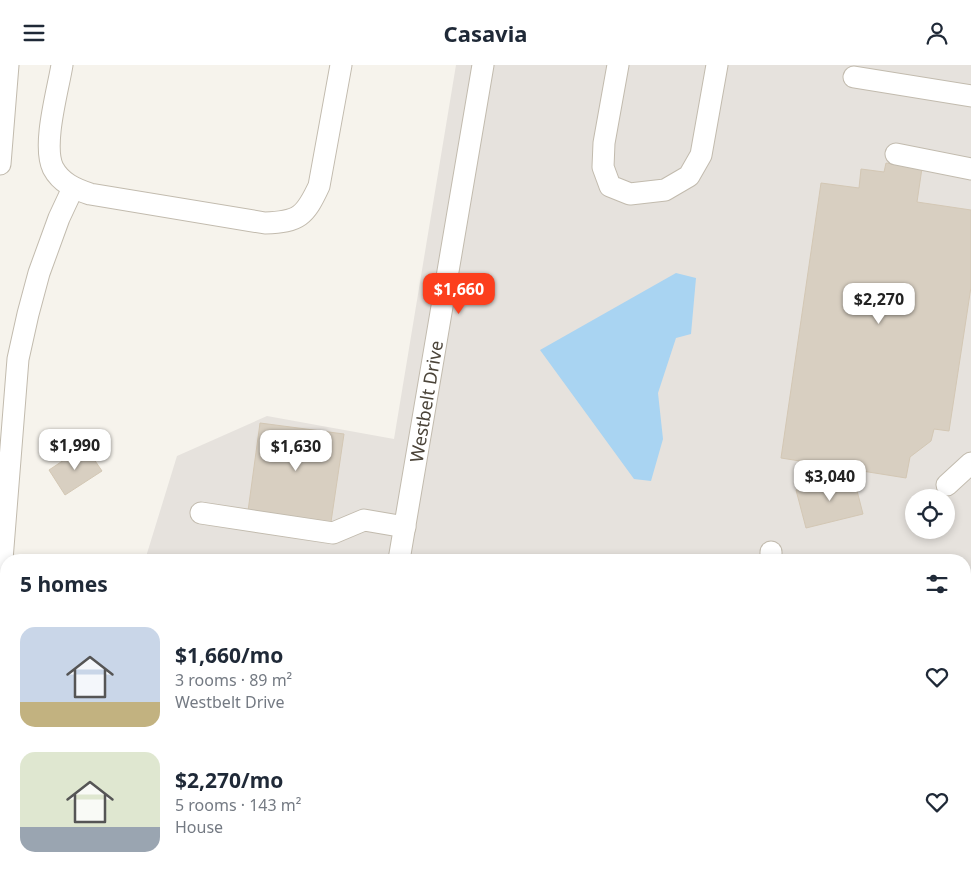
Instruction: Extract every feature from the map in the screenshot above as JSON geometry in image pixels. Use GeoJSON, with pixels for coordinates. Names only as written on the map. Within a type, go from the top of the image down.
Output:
{"type":"FeatureCollection","features":[{"type":"Feature","properties":{"kind":"street"},"geometry":{"type":"LineString","coordinates":[[0,164],[8,65]]}},
{"type":"Feature","properties":{"kind":"street"},"geometry":{"type":"LineString","coordinates":[[62,65],[50,135],[50,153],[53,168],[73,189],[90,194],[265,223],[285,223],[300,216],[311,203],[319,186],[341,65]]}},
{"type":"Feature","properties":{"kind":"street","name":"Westbelt Drive"},"geometry":{"type":"LineString","coordinates":[[401,554],[484,65]]}},
{"type":"Feature","properties":{"kind":"street"},"geometry":{"type":"LineString","coordinates":[[618,65],[604,143],[603,167],[610,187],[630,194],[665,190],[689,176],[701,155],[717,65]]}},
{"type":"Feature","properties":{"kind":"street"},"geometry":{"type":"LineString","coordinates":[[854,77],[971,96]]}},
{"type":"Feature","properties":{"kind":"street"},"geometry":{"type":"LineString","coordinates":[[896,154],[971,169]]}},
{"type":"Feature","properties":{"kind":"street"},"geometry":{"type":"LineString","coordinates":[[2,554],[18,359],[39,273],[59,218],[73,189]]}},
{"type":"Feature","properties":{"kind":"street"},"geometry":{"type":"LineString","coordinates":[[947,485],[971,463]]}},
{"type":"Feature","properties":{"kind":"street"},"geometry":{"type":"LineString","coordinates":[[201,513],[333,533],[364,520],[405,527]]}},
{"type":"Feature","properties":{"kind":"shaded area"},"geometry":{"type":"Polygon","coordinates":[[[456,65],[971,65],[971,554],[147,554],[177,456],[267,416],[394,439],[456,65]]]}},
{"type":"Feature","properties":{"kind":"water"},"geometry":{"type":"Polygon","coordinates":[[[676,273],[696,278],[691,334],[676,338],[658,393],[663,439],[651,481],[634,479],[540,350],[676,273]]]}},
{"type":"Feature","properties":{"kind":"building"},"geometry":{"type":"Polygon","coordinates":[[[886,163],[922,168],[917,202],[971,210],[971,287],[949,431],[934,429],[931,441],[910,457],[906,478],[781,458],[821,183],[859,188],[861,169],[884,172],[886,163]]]}},
{"type":"Feature","properties":{"kind":"building"},"geometry":{"type":"Polygon","coordinates":[[[260,423],[344,434],[331,522],[248,511],[260,423]]]}},
{"type":"Feature","properties":{"kind":"building"},"geometry":{"type":"Polygon","coordinates":[[[85,446],[102,471],[65,495],[49,470],[85,446]]]}},
{"type":"Feature","properties":{"kind":"building"},"geometry":{"type":"Polygon","coordinates":[[[853,475],[863,514],[806,528],[796,490],[853,475]]]}}]}
